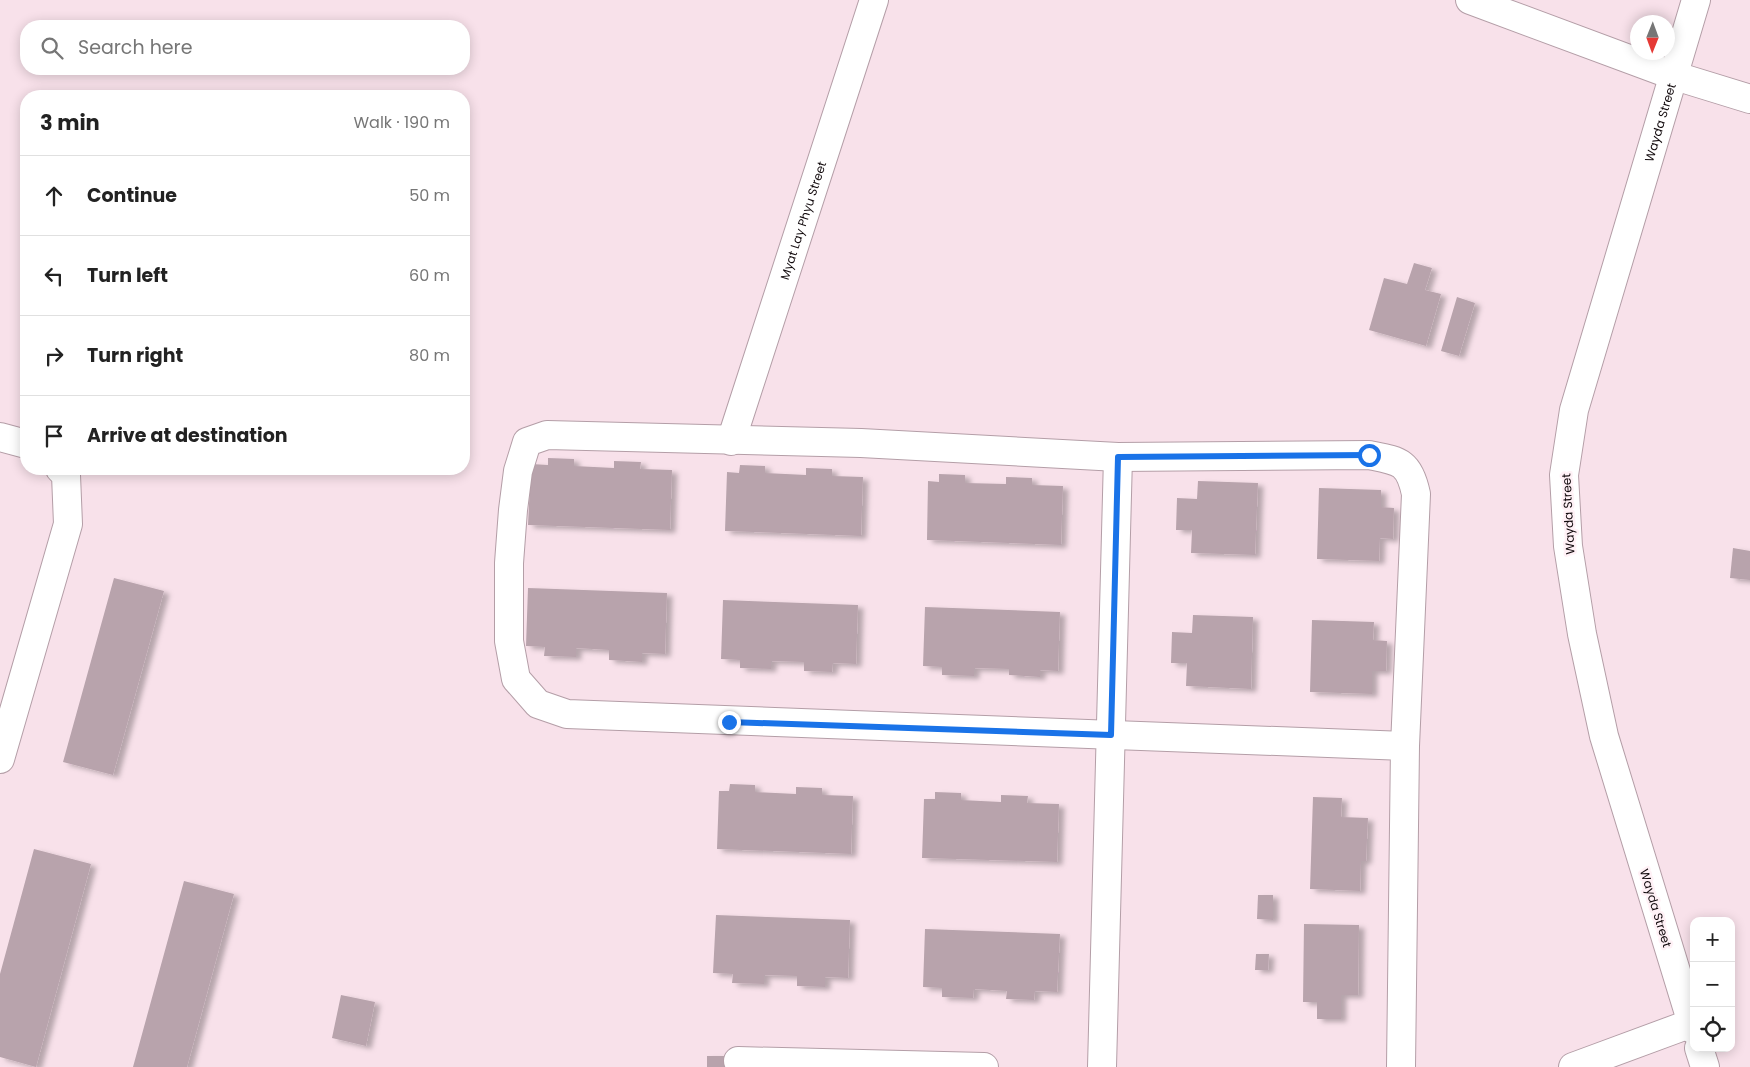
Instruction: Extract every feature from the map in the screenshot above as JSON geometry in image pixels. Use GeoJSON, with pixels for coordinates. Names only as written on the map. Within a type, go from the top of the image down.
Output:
{"type":"FeatureCollection","features":[{"type":"Feature","properties":{"kind":"street","name":"Myat Lay Phyu Street"},"geometry":{"type":"LineString","coordinates":[[731,441],[874,0]]}},
{"type":"Feature","properties":{"kind":"street"},"geometry":{"type":"LineString","coordinates":[[1470,0],[1672,75],[1750,99]]}},
{"type":"Feature","properties":{"kind":"street","name":"Wayda Street"},"geometry":{"type":"LineString","coordinates":[[1690,1018],[1604,736],[1582,634],[1568,546],[1564,475],[1574,410],[1672,75],[1696,0]]}},
{"type":"Feature","properties":{"kind":"street"},"geometry":{"type":"LineString","coordinates":[[1401,1067],[1405,746],[1416,494],[1412,475],[1399,461],[1369,455],[1118,457],[861,443],[546,435],[527,442],[518,471],[513,510],[509,563],[509,640],[516,679],[538,704],[567,714],[1405,746]]}},
{"type":"Feature","properties":{"kind":"street"},"geometry":{"type":"LineString","coordinates":[[0,437],[20,442]]}},
{"type":"Feature","properties":{"kind":"street"},"geometry":{"type":"LineString","coordinates":[[1102,1067],[1118,457]]}},
{"type":"Feature","properties":{"kind":"street"},"geometry":{"type":"LineString","coordinates":[[0,759],[68,524],[66,475]]}},
{"type":"Feature","properties":{"kind":"street"},"geometry":{"type":"LineString","coordinates":[[1573,1067],[1690,1035]]}},
{"type":"Feature","properties":{"kind":"street","name":"Wayda Street"},"geometry":{"type":"LineString","coordinates":[[1700,1052],[1705,1067]]}},
{"type":"Feature","properties":{"kind":"street"},"geometry":{"type":"LineString","coordinates":[[738,1061],[984,1067]]}},
{"type":"Feature","properties":{"kind":"building"},"geometry":{"type":"Polygon","coordinates":[[[1414,263],[1432,268],[1425,290],[1441,294],[1426,346],[1369,330],[1384,278],[1407,284],[1414,263]]]}},
{"type":"Feature","properties":{"kind":"building"},"geometry":{"type":"Polygon","coordinates":[[[1457,297],[1475,303],[1459,356],[1441,351],[1457,297]]]}},
{"type":"Feature","properties":{"kind":"building"},"geometry":{"type":"Polygon","coordinates":[[[548,458],[574,459],[574,466],[614,468],[614,461],[641,462],[640,469],[672,470],[670,530],[528,525],[531,464],[548,465],[548,458]]]}},
{"type":"Feature","properties":{"kind":"building"},"geometry":{"type":"Polygon","coordinates":[[[740,465],[765,466],[765,473],[806,475],[806,468],[832,469],[832,476],[863,477],[861,536],[725,531],[727,472],[739,473],[740,465]]]}},
{"type":"Feature","properties":{"kind":"building"},"geometry":{"type":"Polygon","coordinates":[[[939,474],[965,475],[965,483],[1006,484],[1006,477],[1032,478],[1032,485],[1063,486],[1061,545],[927,540],[928,481],[939,482],[939,474]]]}},
{"type":"Feature","properties":{"kind":"building"},"geometry":{"type":"Polygon","coordinates":[[[1198,481],[1258,483],[1255,555],[1191,553],[1192,530],[1176,530],[1177,498],[1197,499],[1198,481]]]}},
{"type":"Feature","properties":{"kind":"building"},"geometry":{"type":"Polygon","coordinates":[[[1319,488],[1381,490],[1381,507],[1394,508],[1393,539],[1380,538],[1379,561],[1317,559],[1319,488]]]}},
{"type":"Feature","properties":{"kind":"building"},"geometry":{"type":"Polygon","coordinates":[[[1733,548],[1750,551],[1750,580],[1730,578],[1733,548]]]}},
{"type":"Feature","properties":{"kind":"building"},"geometry":{"type":"Polygon","coordinates":[[[114,578],[164,591],[113,775],[63,762],[114,578]]]}},
{"type":"Feature","properties":{"kind":"building"},"geometry":{"type":"Polygon","coordinates":[[[528,588],[667,593],[665,654],[642,653],[642,662],[609,660],[609,650],[576,648],[576,657],[544,656],[545,647],[526,646],[528,588]]]}},
{"type":"Feature","properties":{"kind":"building"},"geometry":{"type":"Polygon","coordinates":[[[723,600],[858,605],[856,664],[833,663],[832,672],[804,671],[804,662],[771,661],[771,669],[740,668],[740,660],[721,659],[723,600]]]}},
{"type":"Feature","properties":{"kind":"building"},"geometry":{"type":"Polygon","coordinates":[[[925,607],[1060,612],[1058,671],[1040,670],[1040,677],[1009,675],[1009,669],[974,668],[974,676],[942,675],[942,667],[923,666],[925,607]]]}},
{"type":"Feature","properties":{"kind":"building"},"geometry":{"type":"Polygon","coordinates":[[[1193,615],[1253,617],[1251,689],[1186,686],[1187,663],[1171,663],[1172,632],[1192,633],[1193,615]]]}},
{"type":"Feature","properties":{"kind":"building"},"geometry":{"type":"Polygon","coordinates":[[[1312,620],[1374,622],[1373,640],[1387,641],[1386,671],[1372,671],[1372,694],[1310,692],[1312,620]]]}},
{"type":"Feature","properties":{"kind":"building"},"geometry":{"type":"Polygon","coordinates":[[[730,784],[755,785],[755,792],[796,794],[796,787],[822,788],[822,795],[853,796],[851,854],[717,849],[719,791],[729,791],[730,784]]]}},
{"type":"Feature","properties":{"kind":"building"},"geometry":{"type":"Polygon","coordinates":[[[935,792],[961,793],[961,800],[1001,802],[1001,795],[1028,796],[1027,803],[1059,804],[1057,862],[922,858],[924,799],[935,799],[935,792]]]}},
{"type":"Feature","properties":{"kind":"building"},"geometry":{"type":"Polygon","coordinates":[[[1313,797],[1342,798],[1341,817],[1368,818],[1366,861],[1361,861],[1360,891],[1310,889],[1313,797]]]}},
{"type":"Feature","properties":{"kind":"building"},"geometry":{"type":"Polygon","coordinates":[[[34,849],[91,864],[36,1067],[0,1057],[0,974],[34,849]]]}},
{"type":"Feature","properties":{"kind":"building"},"geometry":{"type":"Polygon","coordinates":[[[184,881],[234,894],[187,1067],[133,1067],[184,881]]]}},
{"type":"Feature","properties":{"kind":"building"},"geometry":{"type":"Polygon","coordinates":[[[1258,895],[1273,895],[1273,920],[1257,919],[1258,895]]]}},
{"type":"Feature","properties":{"kind":"building"},"geometry":{"type":"Polygon","coordinates":[[[716,915],[850,920],[848,978],[825,977],[825,987],[797,986],[797,976],[764,975],[764,984],[732,983],[733,974],[713,973],[716,915]]]}},
{"type":"Feature","properties":{"kind":"building"},"geometry":{"type":"Polygon","coordinates":[[[1304,924],[1359,925],[1358,995],[1341,995],[1341,1019],[1317,1019],[1317,1002],[1303,1002],[1304,924]]]}},
{"type":"Feature","properties":{"kind":"building"},"geometry":{"type":"Polygon","coordinates":[[[925,929],[1060,934],[1057,992],[1035,991],[1034,1000],[1006,999],[1007,991],[974,989],[973,998],[942,997],[942,988],[923,987],[925,929]]]}},
{"type":"Feature","properties":{"kind":"building"},"geometry":{"type":"Polygon","coordinates":[[[1256,954],[1269,954],[1268,970],[1255,970],[1256,954]]]}},
{"type":"Feature","properties":{"kind":"building"},"geometry":{"type":"Polygon","coordinates":[[[341,995],[375,1002],[366,1046],[332,1038],[341,995]]]}},
{"type":"Feature","properties":{"kind":"building"},"geometry":{"type":"Polygon","coordinates":[[[707,1056],[725,1056],[725,1067],[707,1067],[707,1056]]]}},
{"type":"Feature","properties":{"kind":"route"},"geometry":{"type":"LineString","coordinates":[[729,722],[1111,735],[1118,457],[1369,455]]}}]}
